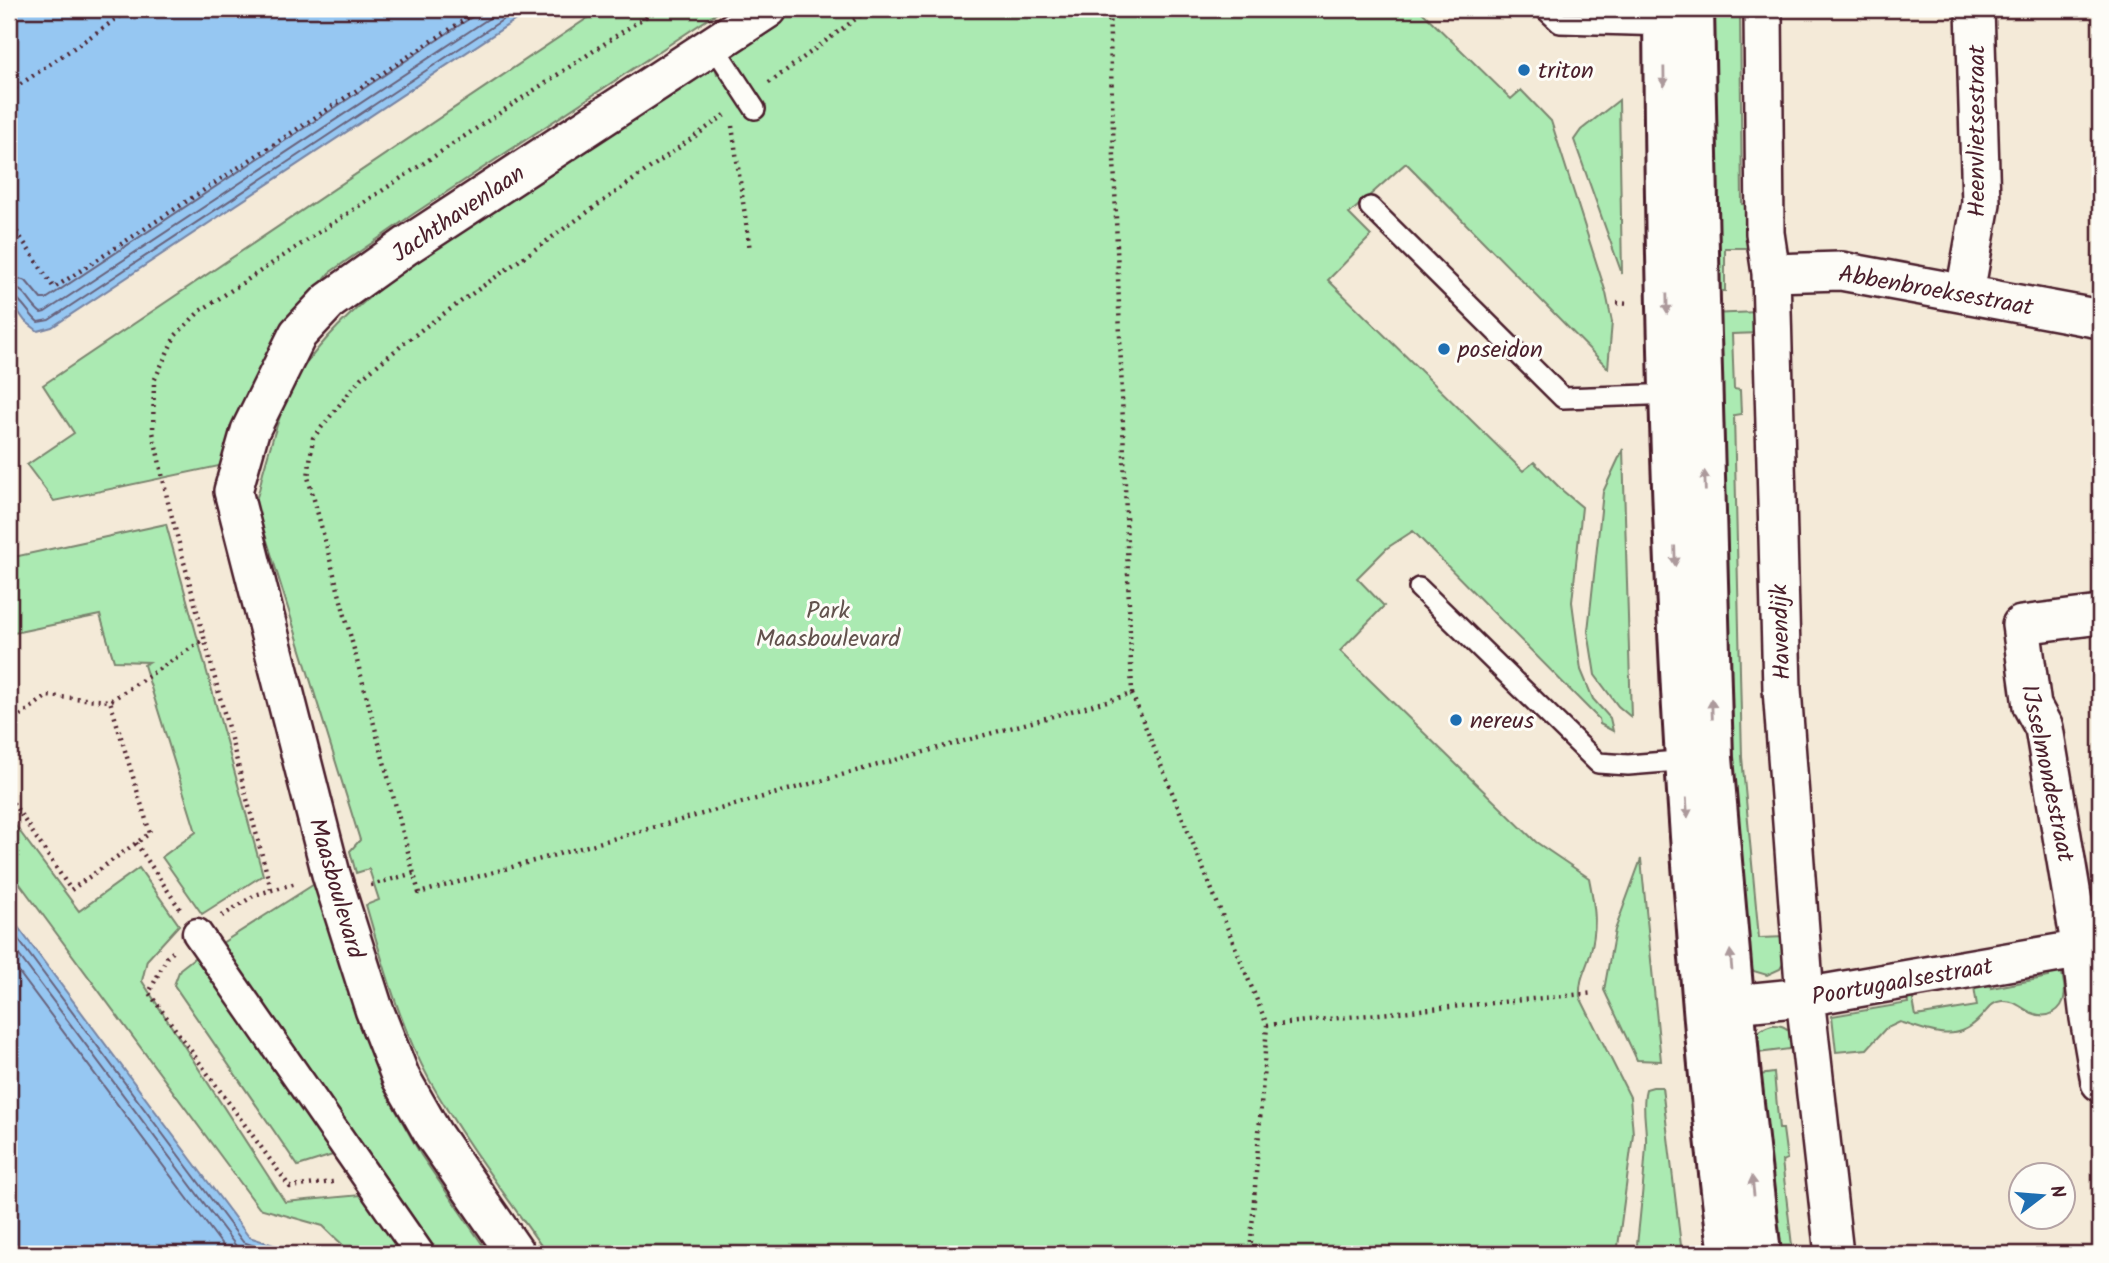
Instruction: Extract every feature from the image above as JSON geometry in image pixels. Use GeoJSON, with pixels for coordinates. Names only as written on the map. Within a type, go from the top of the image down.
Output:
{"type":"FeatureCollection","features":[{"type":"Feature","properties":{"kind":"street","name":"Jachthavenlaan"},"geometry":{"type":"LineString","coordinates":[[233,491],[250,431],[298,334],[329,301],[406,246],[768,9]]}},
{"type":"Feature","properties":{"kind":"street","name":"Havendijk"},"geometry":{"type":"LineString","coordinates":[[1763,9],[1765,233],[1771,273],[1782,689],[1805,998],[1834,1254]]}},
{"type":"Feature","properties":{"kind":"street","name":"Heenvlietsestraat"},"geometry":{"type":"LineString","coordinates":[[1965,293],[1981,203],[1975,9]]}},
{"type":"Feature","properties":{"kind":"street"},"geometry":{"type":"LineString","coordinates":[[1679,17],[1685,394],[1698,760],[1718,1006],[1729,1254]]}},
{"type":"Feature","properties":{"kind":"street","name":"Abbenbroeksestraat"},"geometry":{"type":"LineString","coordinates":[[1771,273],[1841,271],[2100,319]]}},
{"type":"Feature","properties":{"kind":"street","name":"Maasboulevard"},"geometry":{"type":"LineString","coordinates":[[233,491],[331,874],[374,1009],[401,1078],[433,1134],[516,1254]]}},
{"type":"Feature","properties":{"kind":"street","name":"IJsselmondestraat"},"geometry":{"type":"LineString","coordinates":[[2100,615],[2021,625],[2032,706],[2044,728],[2091,948],[2089,1018],[2100,1082]]}},
{"type":"Feature","properties":{"kind":"street"},"geometry":{"type":"LineString","coordinates":[[197,933],[420,1254]]}},
{"type":"Feature","properties":{"kind":"street","name":"Poortugaalsestraat"},"geometry":{"type":"LineString","coordinates":[[1718,1006],[1805,998],[2091,948]]}},
{"type":"Feature","properties":{"kind":"street"},"geometry":{"type":"LineString","coordinates":[[1718,1006],[1761,1254]]}},
{"type":"Feature","properties":{"kind":"lane"},"geometry":{"type":"LineString","coordinates":[[1545,9],[1560,23],[1679,17]]}},
{"type":"Feature","properties":{"kind":"lane"},"geometry":{"type":"LineString","coordinates":[[713,45],[752,104]]}},
{"type":"Feature","properties":{"kind":"lane"},"geometry":{"type":"LineString","coordinates":[[1370,207],[1563,398],[1685,394]]}},
{"type":"Feature","properties":{"kind":"lane"},"geometry":{"type":"LineString","coordinates":[[1419,589],[1598,763],[1628,765],[1698,760]]}},
{"type":"Feature","properties":{"kind":"path"},"geometry":{"type":"LineString","coordinates":[[9,92],[131,9]]}},
{"type":"Feature","properties":{"kind":"path"},"geometry":{"type":"LineString","coordinates":[[9,220],[54,288],[481,9]]}},
{"type":"Feature","properties":{"kind":"path"},"geometry":{"type":"LineString","coordinates":[[271,890],[168,502],[153,432],[154,381],[175,336],[200,311],[657,9]]}},
{"type":"Feature","properties":{"kind":"path"},"geometry":{"type":"LineString","coordinates":[[869,9],[752,104],[730,112],[425,327],[361,378],[313,438],[308,477],[419,892],[1132,694]]}},
{"type":"Feature","properties":{"kind":"path"},"geometry":{"type":"LineString","coordinates":[[1109,9],[1132,694],[1267,1026],[1250,1254]]}},
{"type":"Feature","properties":{"kind":"path"},"geometry":{"type":"LineString","coordinates":[[730,112],[750,250]]}},
{"type":"Feature","properties":{"kind":"path"},"geometry":{"type":"LineString","coordinates":[[9,724],[47,696],[110,701],[205,639]]}},
{"type":"Feature","properties":{"kind":"path"},"geometry":{"type":"LineString","coordinates":[[9,797],[71,890],[150,833],[110,701]]}},
{"type":"Feature","properties":{"kind":"path"},"geometry":{"type":"LineString","coordinates":[[136,843],[197,933]]}},
{"type":"Feature","properties":{"kind":"path"},"geometry":{"type":"LineString","coordinates":[[1267,1026],[1594,993]]}},
{"type":"Feature","properties":{"kind":"green space"},"geometry":{"type":"Polygon","coordinates":[[[601,9],[723,9],[329,273],[288,324],[224,465],[54,501],[27,465],[74,433],[43,385],[601,9]]]}},
{"type":"Feature","properties":{"kind":"green space","name":"Park Maasboulevard"},"geometry":{"type":"Polygon","coordinates":[[[794,9],[1419,9],[1511,99],[1521,90],[1551,121],[1606,293],[1612,322],[1608,368],[1406,163],[1349,214],[1371,236],[1328,280],[1523,471],[1534,462],[1582,507],[1572,602],[1581,670],[1593,699],[1610,718],[1613,731],[1600,724],[1599,719],[1413,531],[1387,548],[1357,578],[1384,606],[1340,651],[1536,842],[1589,878],[1595,925],[1590,955],[1581,980],[1580,997],[1630,1097],[1633,1134],[1617,1254],[547,1254],[486,1169],[430,1081],[393,995],[366,905],[379,900],[369,869],[356,873],[350,851],[360,840],[255,502],[270,446],[296,379],[323,342],[370,296],[451,237],[714,63],[717,74],[733,63],[731,51],[794,9]]]}},
{"type":"Feature","properties":{"kind":"green space"},"geometry":{"type":"Polygon","coordinates":[[[1703,9],[1740,9],[1742,204],[1755,205],[1755,248],[1725,248],[1725,291],[1708,291],[1703,9]]]}},
{"type":"Feature","properties":{"kind":"green space"},"geometry":{"type":"Polygon","coordinates":[[[1619,100],[1622,274],[1574,140],[1581,130],[1619,100]]]}},
{"type":"Feature","properties":{"kind":"green space"},"geometry":{"type":"Polygon","coordinates":[[[1758,312],[1760,333],[1732,334],[1734,389],[1740,390],[1741,414],[1734,415],[1742,757],[1759,938],[1786,937],[1787,957],[1780,969],[1767,975],[1750,970],[1740,958],[1708,314],[1758,312]]]}},
{"type":"Feature","properties":{"kind":"green space"},"geometry":{"type":"Polygon","coordinates":[[[1623,449],[1631,717],[1618,706],[1595,675],[1588,631],[1603,492],[1623,449]]]}},
{"type":"Feature","properties":{"kind":"green space"},"geometry":{"type":"Polygon","coordinates":[[[166,524],[263,875],[202,914],[162,857],[196,832],[144,665],[149,662],[114,661],[100,615],[9,634],[9,558],[166,524]]]}},
{"type":"Feature","properties":{"kind":"green space"},"geometry":{"type":"Polygon","coordinates":[[[9,817],[79,911],[139,868],[179,925],[147,960],[142,981],[285,1202],[361,1195],[405,1254],[352,1254],[323,1226],[259,1208],[9,869],[9,817]]]}},
{"type":"Feature","properties":{"kind":"green space"},"geometry":{"type":"Polygon","coordinates":[[[1641,859],[1661,1061],[1637,1060],[1604,990],[1615,930],[1641,859]]]}},
{"type":"Feature","properties":{"kind":"green space"},"geometry":{"type":"Polygon","coordinates":[[[316,883],[385,1091],[421,1155],[489,1254],[439,1254],[222,943],[316,883]]]}},
{"type":"Feature","properties":{"kind":"green space"},"geometry":{"type":"Polygon","coordinates":[[[198,955],[336,1154],[298,1166],[174,985],[180,969],[198,955]]]}},
{"type":"Feature","properties":{"kind":"green space"},"geometry":{"type":"Polygon","coordinates":[[[2060,964],[2064,984],[2063,1003],[2045,1016],[2002,1001],[1992,1005],[1972,1026],[1962,1031],[1932,1032],[1900,1022],[1885,1029],[1867,1049],[1836,1052],[1832,1016],[1908,1003],[1906,991],[1911,990],[1916,1016],[1977,1006],[1973,980],[1989,977],[1991,988],[2049,977],[2049,966],[2060,964]]]}},
{"type":"Feature","properties":{"kind":"green space"},"geometry":{"type":"Polygon","coordinates":[[[1772,1025],[1786,1028],[1798,1048],[1749,1054],[1756,1035],[1772,1025]]]}},
{"type":"Feature","properties":{"kind":"green space"},"geometry":{"type":"Polygon","coordinates":[[[1774,1073],[1779,1129],[1783,1129],[1787,1159],[1782,1161],[1793,1254],[1769,1254],[1751,1076],[1774,1073]]]}},
{"type":"Feature","properties":{"kind":"green space"},"geometry":{"type":"Polygon","coordinates":[[[1662,1087],[1682,1254],[1636,1254],[1646,1144],[1645,1096],[1646,1089],[1662,1087]]]}},
{"type":"Feature","properties":{"kind":"water"},"geometry":{"type":"Polygon","coordinates":[[[9,9],[532,9],[52,327],[38,331],[25,321],[9,299],[9,9]]]}},
{"type":"Feature","properties":{"kind":"water"},"geometry":{"type":"Polygon","coordinates":[[[9,915],[249,1237],[301,1254],[9,1254],[9,915]]]}},
{"type":"Feature","properties":{"kind":"place","name":"triton"},"geometry":{"type":"Point","coordinates":[1524,70]}},
{"type":"Feature","properties":{"kind":"place","name":"poseidon"},"geometry":{"type":"Point","coordinates":[1444,349]}},
{"type":"Feature","properties":{"kind":"place","name":"nereus"},"geometry":{"type":"Point","coordinates":[1456,720]}}]}
